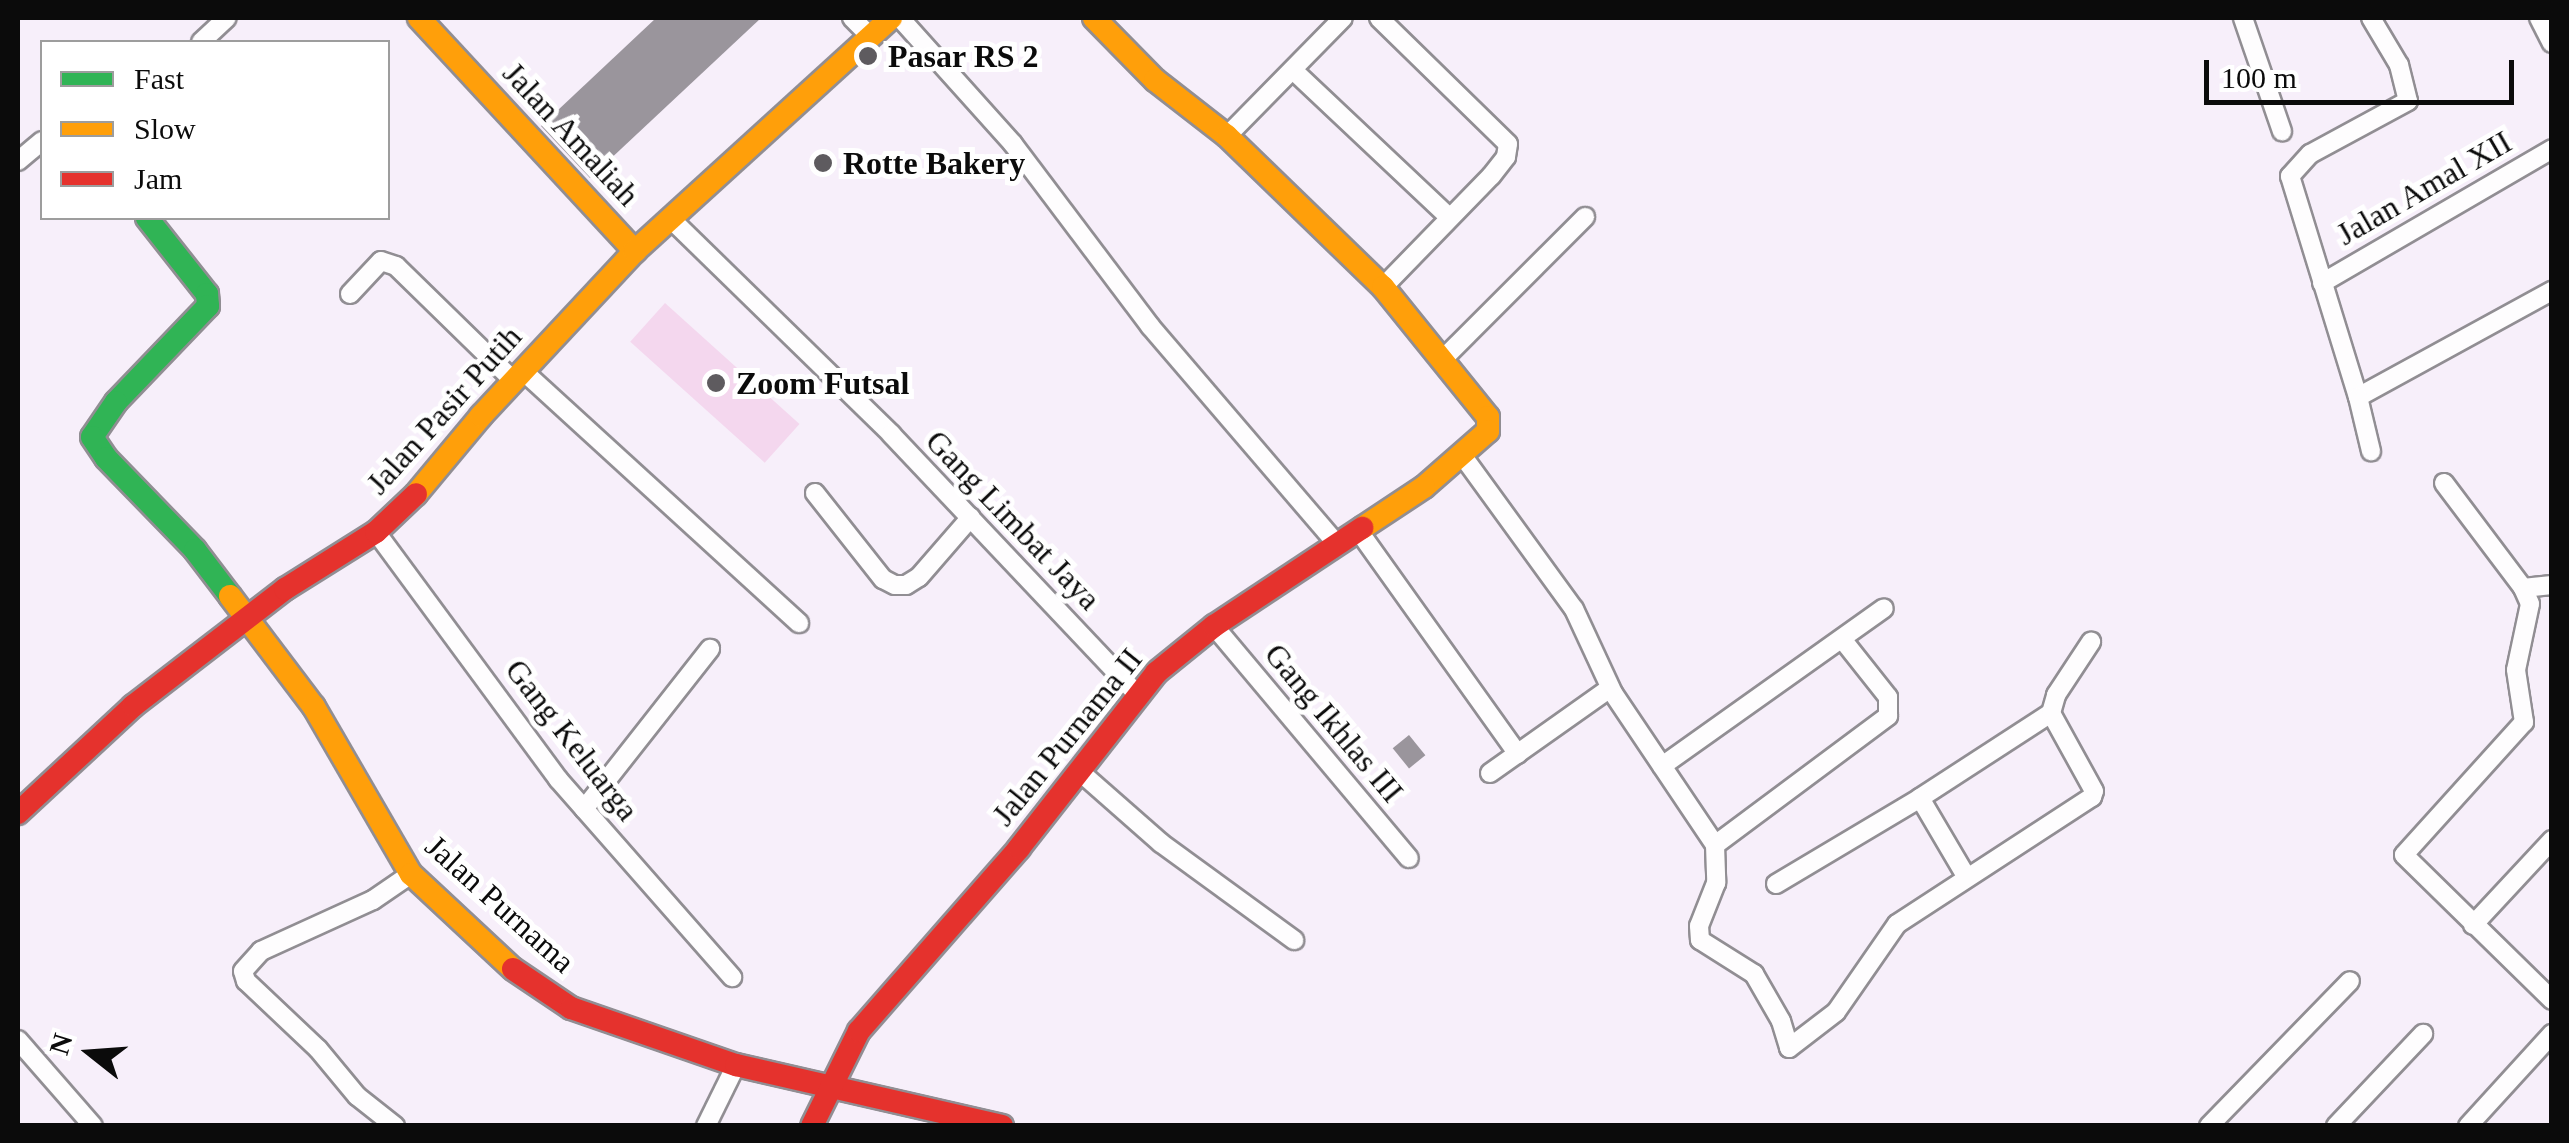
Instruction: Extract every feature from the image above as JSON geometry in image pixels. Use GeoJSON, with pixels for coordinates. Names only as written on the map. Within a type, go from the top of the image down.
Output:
{"type":"FeatureCollection","features":[{"type":"Feature","properties":{"kind":"main road","name":"Jalan Amaliah"},"geometry":{"type":"LineString","coordinates":[[418,18],[634,251]]}},
{"type":"Feature","properties":{"kind":"main road","name":"Jalan Pasir Putih"},"geometry":{"type":"LineString","coordinates":[[18,813],[133,706],[247,618],[376,532],[430,481],[518,376],[634,251],[891,18]]}},
{"type":"Feature","properties":{"kind":"main road","name":"Jalan Purnama II"},"geometry":{"type":"LineString","coordinates":[[812,1126],[859,1031],[939,944],[1156,674],[1214,626],[1424,487],[1484,438],[1490,424],[1473,393],[1383,287],[1227,136],[1155,80],[1094,18]]}},
{"type":"Feature","properties":{"kind":"main road","name":"Jalan Purnama"},"geometry":{"type":"LineString","coordinates":[[149,220],[207,294],[208,306],[116,402],[92,437],[119,472],[195,550],[314,707],[411,874],[543,993],[570,1008],[736,1065],[830,1086],[926,1117],[1002,1126]]}},
{"type":"Feature","properties":{"kind":"street"},"geometry":{"type":"LineString","coordinates":[[203,40],[228,18]]}},
{"type":"Feature","properties":{"kind":"street"},"geometry":{"type":"LineString","coordinates":[[852,18],[869,36]]}},
{"type":"Feature","properties":{"kind":"street"},"geometry":{"type":"LineString","coordinates":[[900,18],[1002,131],[1150,326],[1337,544]]}},
{"type":"Feature","properties":{"kind":"street"},"geometry":{"type":"LineString","coordinates":[[1227,136],[1343,18]]}},
{"type":"Feature","properties":{"kind":"street"},"geometry":{"type":"LineString","coordinates":[[1378,18],[1508,144],[1506,158],[1410,264],[1383,287]]}},
{"type":"Feature","properties":{"kind":"street"},"geometry":{"type":"LineString","coordinates":[[2243,18],[2282,131]]}},
{"type":"Feature","properties":{"kind":"street","name":"Jalan Amal XII"},"geometry":{"type":"LineString","coordinates":[[2372,18],[2399,65],[2409,94],[2406,105],[2310,154],[2290,176],[2322,283],[2552,148]]}},
{"type":"Feature","properties":{"kind":"street"},"geometry":{"type":"LineString","coordinates":[[2539,18],[2552,43]]}},
{"type":"Feature","properties":{"kind":"street"},"geometry":{"type":"LineString","coordinates":[[1294,72],[1450,218]]}},
{"type":"Feature","properties":{"kind":"street"},"geometry":{"type":"LineString","coordinates":[[18,161],[40,144]]}},
{"type":"Feature","properties":{"kind":"street"},"geometry":{"type":"LineString","coordinates":[[1443,359],[1586,216]]}},
{"type":"Feature","properties":{"kind":"street","name":"Gang Limbat Jaya"},"geometry":{"type":"LineString","coordinates":[[671,219],[971,518],[1139,696]]}},
{"type":"Feature","properties":{"kind":"street"},"geometry":{"type":"LineString","coordinates":[[350,294],[381,261],[396,266],[799,622]]}},
{"type":"Feature","properties":{"kind":"street"},"geometry":{"type":"LineString","coordinates":[[2322,283],[2371,451]]}},
{"type":"Feature","properties":{"kind":"street"},"geometry":{"type":"LineString","coordinates":[[2358,398],[2552,291]]}},
{"type":"Feature","properties":{"kind":"street"},"geometry":{"type":"LineString","coordinates":[[1462,455],[1574,609],[1610,688],[1715,845],[1716,882],[1699,935],[1705,944],[1754,974],[1781,1022],[1789,1048],[1836,1012],[1896,924],[2092,797],[2094,791],[2051,713]]}},
{"type":"Feature","properties":{"kind":"street"},"geometry":{"type":"LineString","coordinates":[[2444,483],[2523,588],[2530,604],[2516,670],[2524,722],[2404,855],[2552,1000]]}},
{"type":"Feature","properties":{"kind":"street"},"geometry":{"type":"LineString","coordinates":[[815,494],[882,579],[895,585],[906,585],[919,577],[971,518]]}},
{"type":"Feature","properties":{"kind":"street"},"geometry":{"type":"LineString","coordinates":[[1358,530],[1518,754]]}},
{"type":"Feature","properties":{"kind":"street","name":"Gang Keluarga"},"geometry":{"type":"LineString","coordinates":[[376,532],[584,809],[732,977]]}},
{"type":"Feature","properties":{"kind":"street"},"geometry":{"type":"LineString","coordinates":[[2523,588],[2552,585]]}},
{"type":"Feature","properties":{"kind":"street"},"geometry":{"type":"LineString","coordinates":[[1662,766],[1884,608]]}},
{"type":"Feature","properties":{"kind":"street","name":"Gang Ikhlas III"},"geometry":{"type":"LineString","coordinates":[[1214,626],[1408,858]]}},
{"type":"Feature","properties":{"kind":"street"},"geometry":{"type":"LineString","coordinates":[[1715,845],[1888,716],[1888,697],[1842,639]]}},
{"type":"Feature","properties":{"kind":"street"},"geometry":{"type":"LineString","coordinates":[[1776,884],[1920,798],[2051,713],[2056,694],[2092,642]]}},
{"type":"Feature","properties":{"kind":"street"},"geometry":{"type":"LineString","coordinates":[[584,809],[710,650]]}},
{"type":"Feature","properties":{"kind":"street"},"geometry":{"type":"LineString","coordinates":[[1490,773],[1610,688]]}},
{"type":"Feature","properties":{"kind":"street"},"geometry":{"type":"LineString","coordinates":[[1080,771],[1162,842],[1294,940]]}},
{"type":"Feature","properties":{"kind":"street"},"geometry":{"type":"LineString","coordinates":[[1920,798],[1966,876]]}},
{"type":"Feature","properties":{"kind":"street"},"geometry":{"type":"LineString","coordinates":[[2473,926],[2552,840]]}},
{"type":"Feature","properties":{"kind":"street"},"geometry":{"type":"LineString","coordinates":[[394,1126],[357,1096],[318,1050],[246,981],[243,971],[261,952],[374,900],[411,874]]}},
{"type":"Feature","properties":{"kind":"street"},"geometry":{"type":"LineString","coordinates":[[2209,1126],[2350,981]]}},
{"type":"Feature","properties":{"kind":"street"},"geometry":{"type":"LineString","coordinates":[[2336,1126],[2423,1034]]}},
{"type":"Feature","properties":{"kind":"street"},"geometry":{"type":"LineString","coordinates":[[2468,1126],[2552,1034]]}},
{"type":"Feature","properties":{"kind":"street"},"geometry":{"type":"LineString","coordinates":[[18,1040],[94,1126]]}},
{"type":"Feature","properties":{"kind":"street"},"geometry":{"type":"LineString","coordinates":[[706,1126],[736,1065]]}},
{"type":"Feature","properties":{"kind":"shaded area","name":"Zoom Futsal"},"geometry":{"type":"Polygon","coordinates":[[[665,303],[800,424],[765,463],[630,342],[665,303]]]}},
{"type":"Feature","properties":{"kind":"building"},"geometry":{"type":"Polygon","coordinates":[[[656,18],[761,18],[590,178],[541,126],[656,18]]]}},
{"type":"Feature","properties":{"kind":"building"},"geometry":{"type":"Polygon","coordinates":[[[1409,735],[1425,755],[1409,768],[1393,748],[1409,735]]]}},
{"type":"Feature","properties":{"kind":"traffic: fast"},"geometry":{"type":"LineString","coordinates":[[149,220],[207,294],[208,306],[116,402],[92,437],[106,458],[195,550],[230,596]]}},
{"type":"Feature","properties":{"kind":"traffic: slow"},"geometry":{"type":"LineString","coordinates":[[419,18],[635,251]]}},
{"type":"Feature","properties":{"kind":"traffic: slow"},"geometry":{"type":"LineString","coordinates":[[416,494],[481,416],[635,251],[891,18]]}},
{"type":"Feature","properties":{"kind":"traffic: slow"},"geometry":{"type":"LineString","coordinates":[[1094,18],[1155,80],[1227,136],[1383,287],[1488,417],[1488,431],[1424,487],[1362,528]]}},
{"type":"Feature","properties":{"kind":"traffic: slow"},"geometry":{"type":"LineString","coordinates":[[230,596],[314,707],[411,874],[513,969]]}},
{"type":"Feature","properties":{"kind":"traffic: jam"},"geometry":{"type":"LineString","coordinates":[[18,813],[133,706],[285,589],[376,532],[416,494]]}},
{"type":"Feature","properties":{"kind":"traffic: jam"},"geometry":{"type":"LineString","coordinates":[[812,1126],[859,1031],[1019,848],[1156,673],[1214,626],[1362,528]]}},
{"type":"Feature","properties":{"kind":"traffic: jam"},"geometry":{"type":"LineString","coordinates":[[513,969],[571,1008],[736,1065],[1002,1126]]}},
{"type":"Feature","properties":{"kind":"place","name":"Pasar RS 2"},"geometry":{"type":"Point","coordinates":[868,56]}},
{"type":"Feature","properties":{"kind":"place","name":"Rotte Bakery"},"geometry":{"type":"Point","coordinates":[823,163]}},
{"type":"Feature","properties":{"kind":"place","name":"Zoom Futsal"},"geometry":{"type":"Point","coordinates":[716,383]}}]}
